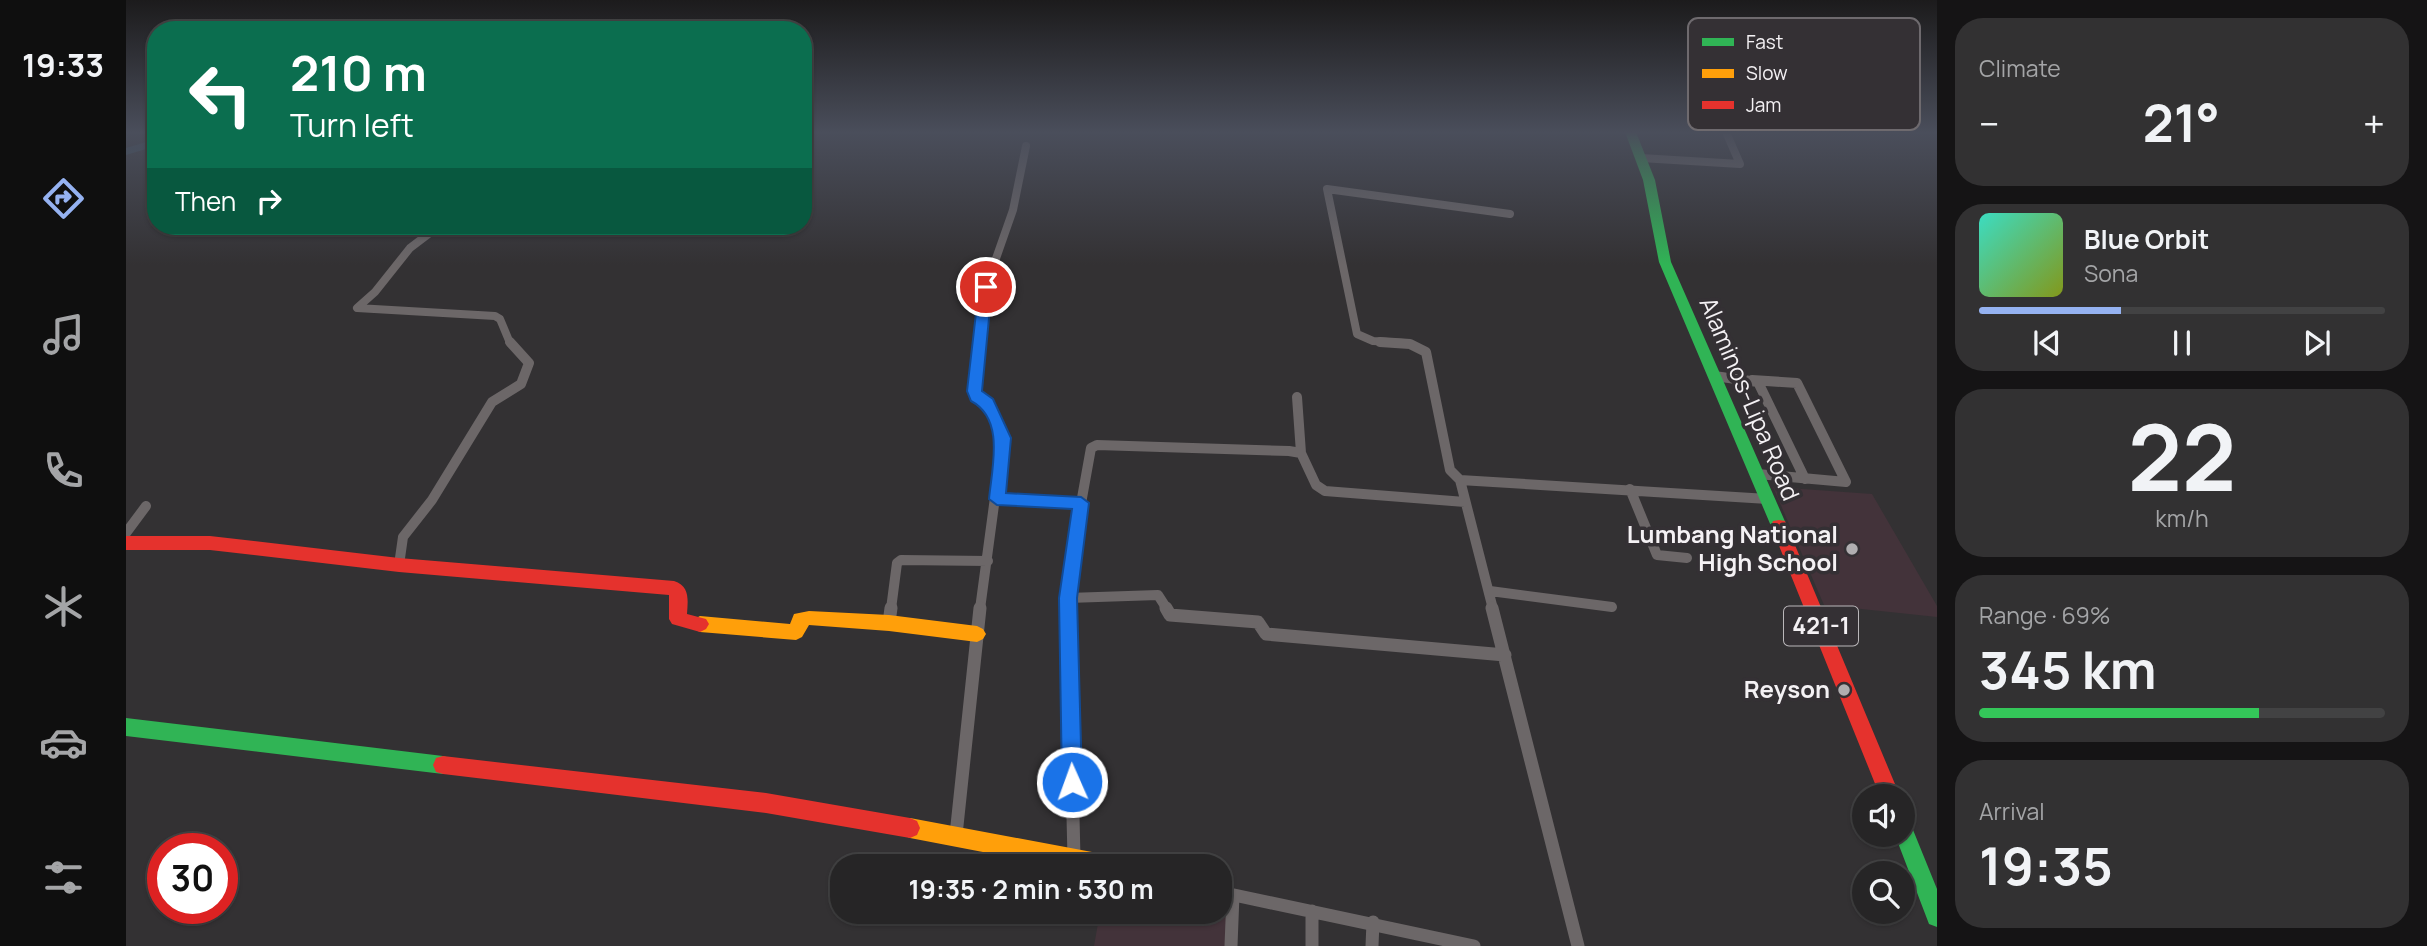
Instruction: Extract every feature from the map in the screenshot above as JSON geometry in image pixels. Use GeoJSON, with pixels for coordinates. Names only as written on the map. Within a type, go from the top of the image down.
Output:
{"type":"FeatureCollection","features":[{"type":"Feature","properties":{"kind":"street"},"geometry":{"type":"LineString","coordinates":[[956,835],[977,634],[1003,438],[988,403],[976,397],[976,366],[986,287],[1013,210],[1020,176]]}},
{"type":"Feature","properties":{"kind":"street","name":"Alaminos-Lipa Road"},"geometry":{"type":"LineString","coordinates":[[1648,176],[1665,262],[1768,499],[1885,784]]}},
{"type":"Feature","properties":{"kind":"street"},"geometry":{"type":"LineString","coordinates":[[1510,214],[1327,189],[1357,334],[1368,340],[1414,345],[1426,352],[1450,470],[1460,480],[1490,591],[1577,946]]}},
{"type":"Feature","properties":{"kind":"street"},"geometry":{"type":"LineString","coordinates":[[399,565],[403,537],[432,500],[492,402],[522,384],[529,370],[529,363],[511,345],[500,319],[495,316],[357,307],[375,292],[410,248],[427,235]]}},
{"type":"Feature","properties":{"kind":"street"},"geometry":{"type":"LineString","coordinates":[[1714,376],[1797,383],[1846,482],[1757,474]]}},
{"type":"Feature","properties":{"kind":"street"},"geometry":{"type":"LineString","coordinates":[[1752,380],[1758,382],[1805,479]]}},
{"type":"Feature","properties":{"kind":"street"},"geometry":{"type":"LineString","coordinates":[[1297,397],[1301,453],[1316,485],[1325,491],[1465,502]]}},
{"type":"Feature","properties":{"kind":"street"},"geometry":{"type":"LineString","coordinates":[[1074,854],[1068,598],[1088,453],[1097,445],[1301,453]]}},
{"type":"Feature","properties":{"kind":"street"},"geometry":{"type":"LineString","coordinates":[[1460,480],[1768,499]]}},
{"type":"Feature","properties":{"kind":"street"},"geometry":{"type":"LineString","coordinates":[[1630,489],[1657,555],[1687,558]]}},
{"type":"Feature","properties":{"kind":"street"},"geometry":{"type":"LineString","coordinates":[[997,499],[1081,503]]}},
{"type":"Feature","properties":{"kind":"street"},"geometry":{"type":"LineString","coordinates":[[126,533],[146,506]]}},
{"type":"Feature","properties":{"kind":"street"},"geometry":{"type":"LineString","coordinates":[[126,543],[209,543],[399,565],[674,588],[679,594],[678,619],[736,629],[796,632],[800,619],[809,618],[889,623],[977,634]]}},
{"type":"Feature","properties":{"kind":"street"},"geometry":{"type":"LineString","coordinates":[[889,623],[897,563],[988,561]]}},
{"type":"Feature","properties":{"kind":"street"},"geometry":{"type":"LineString","coordinates":[[1490,591],[1612,607]]}},
{"type":"Feature","properties":{"kind":"street"},"geometry":{"type":"LineString","coordinates":[[1068,598],[1158,596],[1170,615],[1258,622],[1266,634],[1505,655]]}},
{"type":"Feature","properties":{"kind":"street"},"geometry":{"type":"LineString","coordinates":[[126,727],[766,803],[956,835],[1027,854]]}},
{"type":"Feature","properties":{"kind":"street"},"geometry":{"type":"LineString","coordinates":[[1910,847],[1937,916]]}},
{"type":"Feature","properties":{"kind":"street"},"geometry":{"type":"LineString","coordinates":[[1232,894],[1373,922],[1474,946]]}},
{"type":"Feature","properties":{"kind":"street"},"geometry":{"type":"LineString","coordinates":[[1312,911],[1312,946]]}},
{"type":"Feature","properties":{"kind":"street"},"geometry":{"type":"LineString","coordinates":[[1372,946],[1373,922]]}},
{"type":"Feature","properties":{"kind":"street"},"geometry":{"type":"LineString","coordinates":[[1229,924],[1231,946]]}},
{"type":"Feature","properties":{"kind":"shaded area","name":"Lumbang National High School"},"geometry":{"type":"Polygon","coordinates":[[[1773,487],[1872,494],[1937,606],[1937,617],[1824,605],[1773,487]]]}},
{"type":"Feature","properties":{"kind":"shaded area"},"geometry":{"type":"Polygon","coordinates":[[[1098,924],[1229,924],[1228,946],[1094,946],[1098,924]]]}},
{"type":"Feature","properties":{"kind":"traffic: fast"},"geometry":{"type":"LineString","coordinates":[[1647,176],[1665,262],[1779,526]]}},
{"type":"Feature","properties":{"kind":"traffic: fast"},"geometry":{"type":"LineString","coordinates":[[126,727],[443,765]]}},
{"type":"Feature","properties":{"kind":"traffic: fast"},"geometry":{"type":"LineString","coordinates":[[1910,847],[1937,916]]}},
{"type":"Feature","properties":{"kind":"traffic: slow"},"geometry":{"type":"LineString","coordinates":[[700,624],[796,632],[800,619],[809,618],[889,623],[977,634]]}},
{"type":"Feature","properties":{"kind":"traffic: slow"},"geometry":{"type":"LineString","coordinates":[[910,828],[1045,854]]}},
{"type":"Feature","properties":{"kind":"traffic: jam"},"geometry":{"type":"LineString","coordinates":[[1779,526],[1885,784]]}},
{"type":"Feature","properties":{"kind":"traffic: jam"},"geometry":{"type":"LineString","coordinates":[[126,543],[210,543],[399,565],[674,588],[679,594],[678,619],[700,624]]}},
{"type":"Feature","properties":{"kind":"traffic: jam"},"geometry":{"type":"LineString","coordinates":[[443,765],[766,803],[910,828]]}},
{"type":"Feature","properties":{"kind":"place","name":"Lumbang National High School"},"geometry":{"type":"Point","coordinates":[1852,549]}},
{"type":"Feature","properties":{"kind":"place","name":"Reyson"},"geometry":{"type":"Point","coordinates":[1844,690]}},
{"type":"Feature","properties":{"kind":"route"},"geometry":{"type":"LineString","coordinates":[[986,287],[979,328],[975,391],[979,400],[988,403],[1003,438],[997,499],[1081,503],[1068,598],[1072,782]]}}]}
